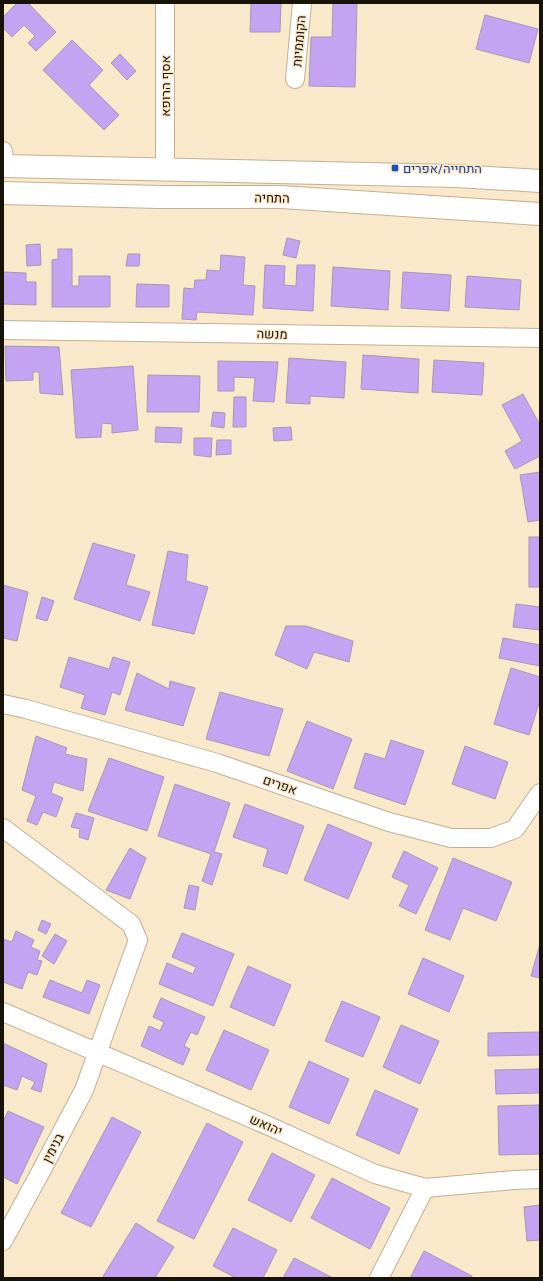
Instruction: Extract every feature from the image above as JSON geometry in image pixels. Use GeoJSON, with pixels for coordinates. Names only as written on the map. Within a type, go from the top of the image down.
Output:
{"type":"FeatureCollection","features":[{"type":"Feature","properties":{"kind":"street","name":"אסף הרופא"},"geometry":{"type":"LineString","coordinates":[[165,3],[165,169]]}},
{"type":"Feature","properties":{"kind":"street","name":"הקוממיות"},"geometry":{"type":"LineString","coordinates":[[295,78],[302,3]]}},
{"type":"Feature","properties":{"kind":"street","name":"התחיה"},"geometry":{"type":"LineString","coordinates":[[4,161],[165,169],[456,176],[540,181]]}},
{"type":"Feature","properties":{"kind":"street","name":"התחיה"},"geometry":{"type":"LineString","coordinates":[[3,193],[159,197],[281,197],[540,214]]}},
{"type":"Feature","properties":{"kind":"street","name":"מנשה"},"geometry":{"type":"LineString","coordinates":[[3,330],[540,338]]}},
{"type":"Feature","properties":{"kind":"street","name":"אפרים"},"geometry":{"type":"LineString","coordinates":[[3,704],[26,709],[217,763],[389,822],[451,838],[490,838],[515,829],[540,793]]}},
{"type":"Feature","properties":{"kind":"street","name":"בנימין"},"geometry":{"type":"LineString","coordinates":[[3,828],[131,924],[138,940],[84,1090],[3,1241]]}},
{"type":"Feature","properties":{"kind":"street","name":"יהואש"},"geometry":{"type":"LineString","coordinates":[[3,1012],[270,1126],[375,1174],[425,1188],[540,1179]]}},
{"type":"Feature","properties":{"kind":"street"},"geometry":{"type":"LineString","coordinates":[[379,1278],[425,1188]]}},
{"type":"Feature","properties":{"kind":"building"},"geometry":{"type":"Polygon","coordinates":[[[17,3],[28,3],[56,32],[36,51],[28,43],[35,36],[24,25],[12,37],[3,28],[3,17],[17,3]]]}},
{"type":"Feature","properties":{"kind":"building"},"geometry":{"type":"Polygon","coordinates":[[[251,3],[281,3],[280,32],[250,32],[251,3]]]}},
{"type":"Feature","properties":{"kind":"building"},"geometry":{"type":"Polygon","coordinates":[[[333,3],[357,3],[355,87],[309,86],[311,37],[332,37],[333,3]]]}},
{"type":"Feature","properties":{"kind":"building"},"geometry":{"type":"Polygon","coordinates":[[[485,15],[538,29],[529,63],[476,49],[485,15]]]}},
{"type":"Feature","properties":{"kind":"building"},"geometry":{"type":"Polygon","coordinates":[[[72,40],[103,70],[89,85],[119,115],[104,130],[43,70],[72,40]]]}},
{"type":"Feature","properties":{"kind":"building"},"geometry":{"type":"Polygon","coordinates":[[[120,54],[136,71],[127,80],[111,63],[120,54]]]}},
{"type":"Feature","properties":{"kind":"building"},"geometry":{"type":"Polygon","coordinates":[[[287,238],[300,241],[296,258],[283,255],[287,238]]]}},
{"type":"Feature","properties":{"kind":"building"},"geometry":{"type":"Polygon","coordinates":[[[40,244],[41,265],[27,266],[26,245],[40,244]]]}},
{"type":"Feature","properties":{"kind":"building"},"geometry":{"type":"Polygon","coordinates":[[[58,249],[72,249],[72,286],[79,286],[79,276],[110,276],[110,307],[52,307],[52,260],[58,259],[58,249]]]}},
{"type":"Feature","properties":{"kind":"building"},"geometry":{"type":"Polygon","coordinates":[[[128,254],[140,254],[139,266],[126,266],[128,254]]]}},
{"type":"Feature","properties":{"kind":"building"},"geometry":{"type":"Polygon","coordinates":[[[221,255],[245,257],[243,285],[255,286],[253,315],[197,312],[196,320],[182,319],[184,288],[194,289],[195,280],[206,280],[207,270],[220,271],[221,255]]]}},
{"type":"Feature","properties":{"kind":"building"},"geometry":{"type":"Polygon","coordinates":[[[265,265],[285,266],[284,285],[296,286],[297,265],[315,265],[313,311],[263,308],[265,265]]]}},
{"type":"Feature","properties":{"kind":"building"},"geometry":{"type":"Polygon","coordinates":[[[333,267],[390,271],[388,310],[331,306],[333,267]]]}},
{"type":"Feature","properties":{"kind":"building"},"geometry":{"type":"Polygon","coordinates":[[[3,272],[26,273],[26,282],[36,282],[36,305],[3,304],[3,272]]]}},
{"type":"Feature","properties":{"kind":"building"},"geometry":{"type":"Polygon","coordinates":[[[403,272],[451,275],[449,311],[401,308],[403,272]]]}},
{"type":"Feature","properties":{"kind":"building"},"geometry":{"type":"Polygon","coordinates":[[[467,276],[521,280],[519,310],[465,307],[467,276]]]}},
{"type":"Feature","properties":{"kind":"building"},"geometry":{"type":"Polygon","coordinates":[[[137,284],[169,285],[169,307],[136,307],[137,284]]]}},
{"type":"Feature","properties":{"kind":"building"},"geometry":{"type":"Polygon","coordinates":[[[5,346],[59,347],[63,395],[40,393],[39,372],[33,372],[33,380],[6,381],[5,346]]]}},
{"type":"Feature","properties":{"kind":"building"},"geometry":{"type":"Polygon","coordinates":[[[363,355],[419,359],[418,393],[361,389],[363,355]]]}},
{"type":"Feature","properties":{"kind":"building"},"geometry":{"type":"Polygon","coordinates":[[[289,358],[346,362],[344,398],[310,396],[310,404],[286,403],[289,358]]]}},
{"type":"Feature","properties":{"kind":"building"},"geometry":{"type":"Polygon","coordinates":[[[434,360],[484,363],[482,395],[432,392],[434,360]]]}},
{"type":"Feature","properties":{"kind":"building"},"geometry":{"type":"Polygon","coordinates":[[[218,361],[278,362],[274,402],[253,401],[255,378],[234,377],[234,391],[218,391],[218,361]]]}},
{"type":"Feature","properties":{"kind":"building"},"geometry":{"type":"Polygon","coordinates":[[[133,366],[138,430],[112,433],[112,424],[102,423],[101,437],[76,438],[71,370],[133,366]]]}},
{"type":"Feature","properties":{"kind":"building"},"geometry":{"type":"Polygon","coordinates":[[[148,375],[200,376],[199,412],[147,412],[148,375]]]}},
{"type":"Feature","properties":{"kind":"building"},"geometry":{"type":"Polygon","coordinates":[[[523,394],[540,425],[540,456],[515,469],[505,451],[522,441],[502,405],[523,394]]]}},
{"type":"Feature","properties":{"kind":"building"},"geometry":{"type":"Polygon","coordinates":[[[234,397],[246,397],[246,427],[233,427],[234,397]]]}},
{"type":"Feature","properties":{"kind":"building"},"geometry":{"type":"Polygon","coordinates":[[[213,412],[225,413],[224,428],[211,426],[213,412]]]}},
{"type":"Feature","properties":{"kind":"building"},"geometry":{"type":"Polygon","coordinates":[[[156,427],[182,428],[181,443],[155,442],[156,427]]]}},
{"type":"Feature","properties":{"kind":"building"},"geometry":{"type":"Polygon","coordinates":[[[291,427],[292,440],[274,441],[273,428],[291,427]]]}},
{"type":"Feature","properties":{"kind":"building"},"geometry":{"type":"Polygon","coordinates":[[[194,438],[212,438],[211,457],[194,455],[194,438]]]}},
{"type":"Feature","properties":{"kind":"building"},"geometry":{"type":"Polygon","coordinates":[[[217,440],[231,440],[231,454],[216,455],[217,440]]]}},
{"type":"Feature","properties":{"kind":"building"},"geometry":{"type":"Polygon","coordinates":[[[540,472],[540,520],[528,522],[520,475],[540,472]]]}},
{"type":"Feature","properties":{"kind":"building"},"geometry":{"type":"Polygon","coordinates":[[[529,537],[540,537],[540,587],[529,587],[529,537]]]}},
{"type":"Feature","properties":{"kind":"building"},"geometry":{"type":"Polygon","coordinates":[[[93,543],[135,555],[126,585],[150,592],[140,621],[74,599],[93,543]]]}},
{"type":"Feature","properties":{"kind":"building"},"geometry":{"type":"Polygon","coordinates":[[[168,551],[188,555],[186,581],[208,587],[194,634],[152,625],[168,551]]]}},
{"type":"Feature","properties":{"kind":"building"},"geometry":{"type":"Polygon","coordinates":[[[3,585],[28,592],[17,641],[3,638],[3,585]]]}},
{"type":"Feature","properties":{"kind":"building"},"geometry":{"type":"Polygon","coordinates":[[[42,597],[54,601],[47,621],[36,618],[42,597]]]}},
{"type":"Feature","properties":{"kind":"building"},"geometry":{"type":"Polygon","coordinates":[[[516,604],[540,607],[540,630],[513,627],[516,604]]]}},
{"type":"Feature","properties":{"kind":"building"},"geometry":{"type":"Polygon","coordinates":[[[286,626],[306,626],[353,641],[349,662],[314,652],[307,669],[275,655],[286,626]]]}},
{"type":"Feature","properties":{"kind":"building"},"geometry":{"type":"Polygon","coordinates":[[[503,638],[540,645],[540,666],[499,658],[503,638]]]}},
{"type":"Feature","properties":{"kind":"building"},"geometry":{"type":"Polygon","coordinates":[[[69,657],[109,669],[113,657],[130,662],[120,695],[112,692],[105,715],[81,708],[85,695],[60,687],[69,657]]]}},
{"type":"Feature","properties":{"kind":"building"},"geometry":{"type":"Polygon","coordinates":[[[511,668],[540,677],[540,700],[529,735],[494,724],[511,668]]]}},
{"type":"Feature","properties":{"kind":"building"},"geometry":{"type":"Polygon","coordinates":[[[137,673],[169,689],[170,681],[195,688],[183,726],[125,710],[137,673]]]}},
{"type":"Feature","properties":{"kind":"building"},"geometry":{"type":"Polygon","coordinates":[[[220,692],[283,709],[269,756],[206,739],[220,692]]]}},
{"type":"Feature","properties":{"kind":"building"},"geometry":{"type":"Polygon","coordinates":[[[307,721],[352,739],[333,789],[287,771],[307,721]]]}},
{"type":"Feature","properties":{"kind":"building"},"geometry":{"type":"Polygon","coordinates":[[[36,736],[67,748],[65,754],[87,759],[83,791],[54,782],[51,793],[63,798],[56,817],[43,812],[37,825],[27,821],[36,796],[22,790],[36,736]]]}},
{"type":"Feature","properties":{"kind":"building"},"geometry":{"type":"Polygon","coordinates":[[[391,740],[424,751],[405,805],[354,788],[365,753],[385,759],[391,740]]]}},
{"type":"Feature","properties":{"kind":"building"},"geometry":{"type":"Polygon","coordinates":[[[465,746],[508,762],[495,799],[452,784],[465,746]]]}},
{"type":"Feature","properties":{"kind":"building"},"geometry":{"type":"Polygon","coordinates":[[[109,758],[164,777],[147,831],[88,811],[109,758]]]}},
{"type":"Feature","properties":{"kind":"building"},"geometry":{"type":"Polygon","coordinates":[[[175,784],[230,803],[214,852],[222,854],[212,885],[202,881],[211,854],[158,836],[175,784]]]}},
{"type":"Feature","properties":{"kind":"building"},"geometry":{"type":"Polygon","coordinates":[[[245,804],[304,826],[287,874],[263,866],[268,849],[233,837],[245,804]]]}},
{"type":"Feature","properties":{"kind":"building"},"geometry":{"type":"Polygon","coordinates":[[[76,813],[94,818],[88,840],[79,837],[80,829],[71,827],[76,813]]]}},
{"type":"Feature","properties":{"kind":"building"},"geometry":{"type":"Polygon","coordinates":[[[328,824],[372,843],[348,899],[304,880],[328,824]]]}},
{"type":"Feature","properties":{"kind":"building"},"geometry":{"type":"Polygon","coordinates":[[[130,848],[146,858],[130,899],[106,890],[130,848]]]}},
{"type":"Feature","properties":{"kind":"building"},"geometry":{"type":"Polygon","coordinates":[[[404,851],[438,868],[416,914],[399,906],[409,885],[392,877],[404,851]]]}},
{"type":"Feature","properties":{"kind":"building"},"geometry":{"type":"Polygon","coordinates":[[[453,858],[512,882],[496,921],[463,908],[450,940],[425,930],[453,858]]]}},
{"type":"Feature","properties":{"kind":"building"},"geometry":{"type":"Polygon","coordinates":[[[189,885],[199,887],[195,910],[184,908],[189,885]]]}},
{"type":"Feature","properties":{"kind":"building"},"geometry":{"type":"Polygon","coordinates":[[[42,920],[51,924],[46,934],[38,930],[42,920]]]}},
{"type":"Feature","properties":{"kind":"building"},"geometry":{"type":"Polygon","coordinates":[[[16,931],[34,940],[31,947],[40,951],[37,960],[42,961],[37,975],[28,972],[22,989],[3,982],[3,939],[12,942],[16,931]]]}},
{"type":"Feature","properties":{"kind":"building"},"geometry":{"type":"Polygon","coordinates":[[[182,933],[234,954],[213,1006],[159,984],[167,963],[193,974],[196,967],[172,957],[182,933]]]}},
{"type":"Feature","properties":{"kind":"building"},"geometry":{"type":"Polygon","coordinates":[[[55,934],[67,941],[54,964],[42,956],[55,934]]]}},
{"type":"Feature","properties":{"kind":"building"},"geometry":{"type":"Polygon","coordinates":[[[540,944],[540,978],[531,976],[540,944]]]}},
{"type":"Feature","properties":{"kind":"building"},"geometry":{"type":"Polygon","coordinates":[[[423,958],[464,976],[449,1012],[408,994],[423,958]]]}},
{"type":"Feature","properties":{"kind":"building"},"geometry":{"type":"Polygon","coordinates":[[[248,966],[291,985],[274,1026],[230,1007],[248,966]]]}},
{"type":"Feature","properties":{"kind":"building"},"geometry":{"type":"Polygon","coordinates":[[[50,980],[82,993],[87,980],[100,985],[89,1014],[43,997],[50,980]]]}},
{"type":"Feature","properties":{"kind":"building"},"geometry":{"type":"Polygon","coordinates":[[[161,998],[205,1017],[197,1035],[191,1032],[184,1046],[190,1049],[183,1065],[141,1046],[149,1026],[160,1031],[164,1022],[153,1017],[161,998]]]}},
{"type":"Feature","properties":{"kind":"building"},"geometry":{"type":"Polygon","coordinates":[[[342,1001],[380,1017],[363,1057],[325,1041],[342,1001]]]}},
{"type":"Feature","properties":{"kind":"building"},"geometry":{"type":"Polygon","coordinates":[[[401,1025],[439,1041],[420,1084],[383,1067],[401,1025]]]}},
{"type":"Feature","properties":{"kind":"building"},"geometry":{"type":"Polygon","coordinates":[[[224,1030],[269,1050],[251,1090],[206,1070],[224,1030]]]}},
{"type":"Feature","properties":{"kind":"building"},"geometry":{"type":"Polygon","coordinates":[[[540,1032],[540,1055],[488,1056],[488,1033],[540,1032]]]}},
{"type":"Feature","properties":{"kind":"building"},"geometry":{"type":"Polygon","coordinates":[[[3,1043],[47,1064],[41,1092],[31,1089],[35,1082],[22,1076],[17,1090],[3,1085],[3,1043]]]}},
{"type":"Feature","properties":{"kind":"building"},"geometry":{"type":"Polygon","coordinates":[[[309,1061],[349,1079],[329,1124],[289,1107],[309,1061]]]}},
{"type":"Feature","properties":{"kind":"building"},"geometry":{"type":"Polygon","coordinates":[[[540,1069],[540,1093],[496,1094],[495,1070],[540,1069]]]}},
{"type":"Feature","properties":{"kind":"building"},"geometry":{"type":"Polygon","coordinates":[[[375,1090],[418,1109],[399,1154],[356,1135],[375,1090]]]}},
{"type":"Feature","properties":{"kind":"building"},"geometry":{"type":"Polygon","coordinates":[[[539,1105],[540,1154],[499,1155],[498,1106],[539,1105]]]}},
{"type":"Feature","properties":{"kind":"building"},"geometry":{"type":"Polygon","coordinates":[[[8,1111],[44,1127],[17,1184],[3,1177],[3,1122],[8,1111]]]}},
{"type":"Feature","properties":{"kind":"building"},"geometry":{"type":"Polygon","coordinates":[[[112,1117],[141,1132],[91,1227],[61,1213],[112,1117]]]}},
{"type":"Feature","properties":{"kind":"building"},"geometry":{"type":"Polygon","coordinates":[[[207,1123],[243,1142],[194,1239],[157,1221],[207,1123]]]}},
{"type":"Feature","properties":{"kind":"building"},"geometry":{"type":"Polygon","coordinates":[[[272,1153],[315,1175],[291,1222],[248,1200],[272,1153]]]}},
{"type":"Feature","properties":{"kind":"building"},"geometry":{"type":"Polygon","coordinates":[[[332,1178],[390,1208],[370,1249],[311,1218],[332,1178]]]}},
{"type":"Feature","properties":{"kind":"building"},"geometry":{"type":"Polygon","coordinates":[[[540,1205],[540,1240],[527,1241],[524,1207],[540,1205]]]}},
{"type":"Feature","properties":{"kind":"building"},"geometry":{"type":"Polygon","coordinates":[[[136,1223],[174,1247],[155,1278],[102,1278],[136,1223]]]}},
{"type":"Feature","properties":{"kind":"building"},"geometry":{"type":"Polygon","coordinates":[[[233,1228],[277,1250],[263,1278],[236,1278],[213,1266],[233,1228]]]}},
{"type":"Feature","properties":{"kind":"building"},"geometry":{"type":"Polygon","coordinates":[[[424,1251],[472,1276],[471,1278],[410,1278],[424,1251]]]}},
{"type":"Feature","properties":{"kind":"building"},"geometry":{"type":"Polygon","coordinates":[[[294,1258],[333,1278],[283,1278],[294,1258]]]}},
{"type":"Feature","properties":{"kind":"place","name":"התחייה/אפרים"},"geometry":{"type":"Point","coordinates":[395,168]}}]}
